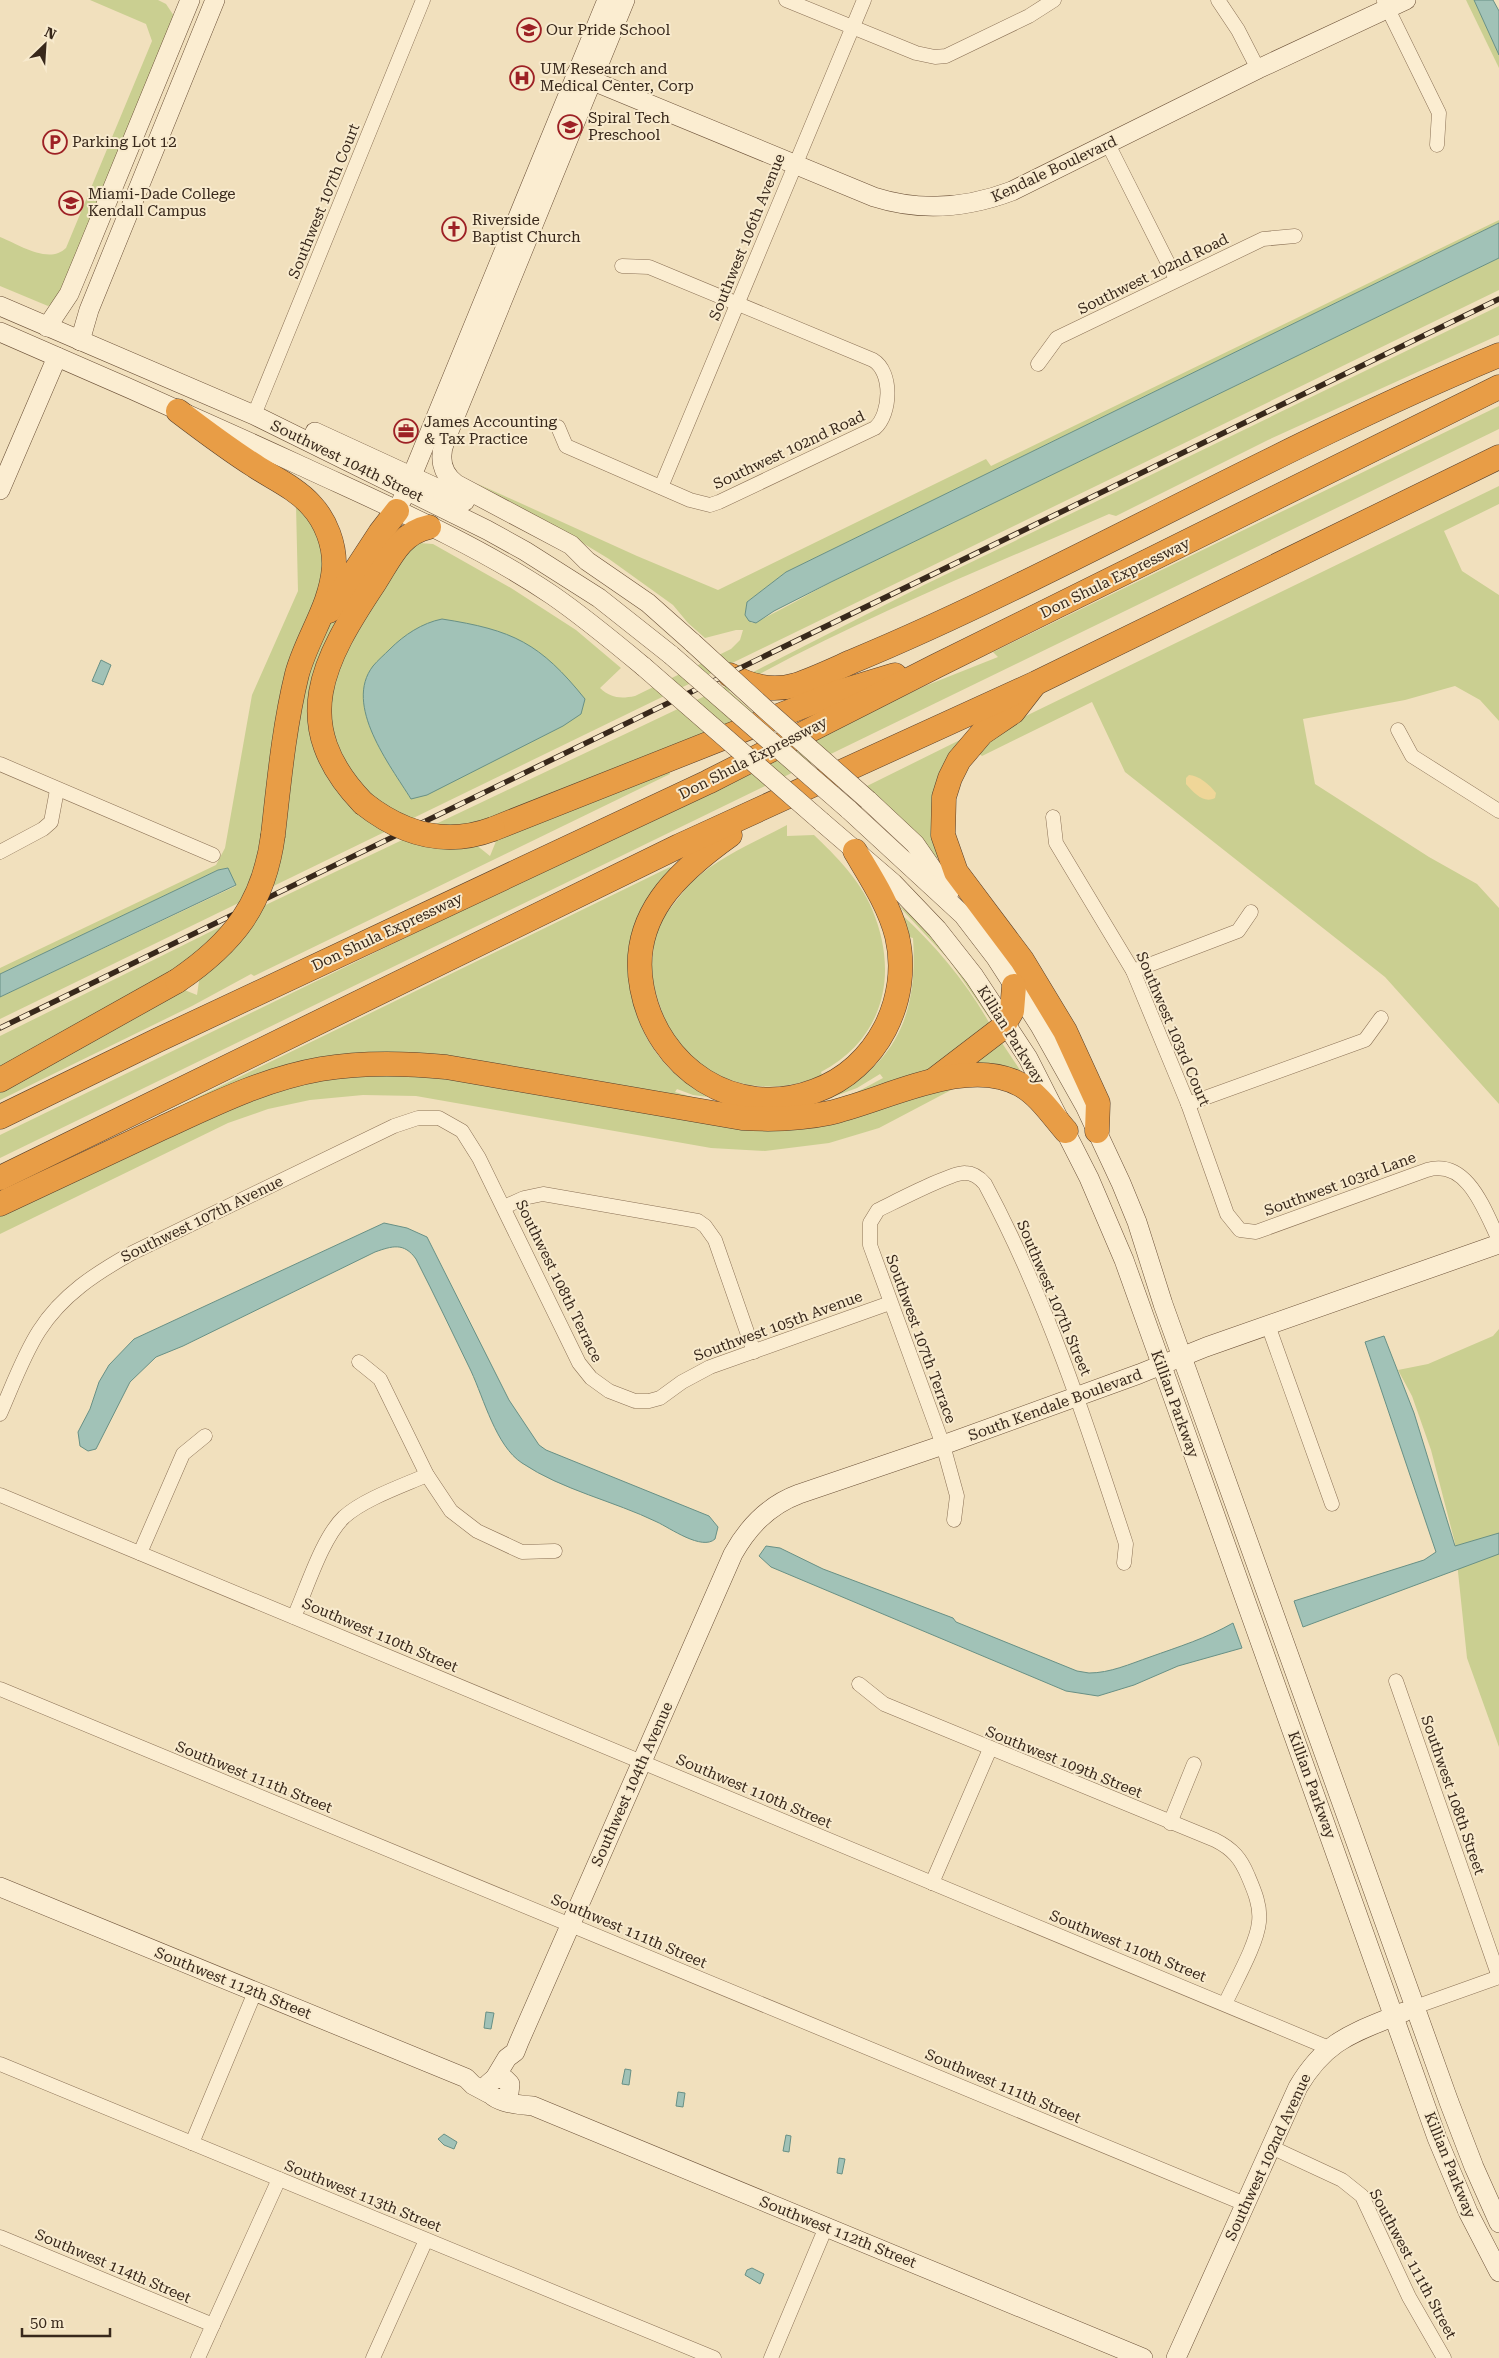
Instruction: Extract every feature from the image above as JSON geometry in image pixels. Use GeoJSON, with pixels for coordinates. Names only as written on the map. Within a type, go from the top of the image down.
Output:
{"type":"FeatureCollection","features":[{"type":"Feature","properties":{"kind":"highway"},"geometry":{"type":"LineString","coordinates":[[730,675],[754,686],[775,688],[795,685],[871,654],[1035,577],[1259,465],[1449,375],[1499,355]]}},
{"type":"Feature","properties":{"kind":"highway","name":"Don Shula Expressway"},"geometry":{"type":"LineString","coordinates":[[0,1117],[158,1040],[708,782],[936,666],[1499,387]]}},
{"type":"Feature","properties":{"kind":"highway"},"geometry":{"type":"LineString","coordinates":[[0,1080],[178,981],[212,955],[244,919],[265,874],[273,835],[295,682],[300,664],[320,622],[334,566],[333,549],[320,518],[302,497],[223,446],[178,411]]}},
{"type":"Feature","properties":{"kind":"highway"},"geometry":{"type":"LineString","coordinates":[[0,1178],[679,846],[1036,683],[1499,457]]}},
{"type":"Feature","properties":{"kind":"highway"},"geometry":{"type":"LineString","coordinates":[[320,622],[337,602],[380,533],[410,490]]}},
{"type":"Feature","properties":{"kind":"highway"},"geometry":{"type":"LineString","coordinates":[[428,526],[410,533],[398,547],[342,633],[324,678],[320,716],[326,747],[340,777],[363,803],[390,823],[423,835],[466,836],[493,829],[839,692],[870,681],[936,666]]}},
{"type":"Feature","properties":{"kind":"highway"},"geometry":{"type":"LineString","coordinates":[[1036,683],[1014,712],[982,733],[959,760],[948,782],[944,797],[943,835],[956,872],[1022,960],[1065,1031],[1098,1103],[1097,1131]]}},
{"type":"Feature","properties":{"kind":"highway"},"geometry":{"type":"LineString","coordinates":[[771,805],[685,869],[658,901],[648,921],[643,941],[640,962],[641,983],[645,1005],[653,1026],[677,1060],[712,1085],[732,1094],[774,1099],[815,1092],[852,1070],[868,1055],[881,1036],[890,1019],[897,999],[900,956],[889,912],[855,851]]}},
{"type":"Feature","properties":{"kind":"highway"},"geometry":{"type":"LineString","coordinates":[[933,1081],[994,1036],[1006,1023],[1014,1004],[1014,986]]}},
{"type":"Feature","properties":{"kind":"highway"},"geometry":{"type":"LineString","coordinates":[[0,1204],[232,1095],[279,1079],[329,1068],[385,1063],[446,1067],[742,1118],[765,1120],[830,1112],[933,1081],[984,1074],[1010,1080],[1021,1085],[1036,1097],[1066,1131]]}},
{"type":"Feature","properties":{"kind":"main road"},"geometry":{"type":"LineString","coordinates":[[47,327],[69,294],[190,0]]}},
{"type":"Feature","properties":{"kind":"main road"},"geometry":{"type":"LineString","coordinates":[[80,340],[89,310],[215,0]]}},
{"type":"Feature","properties":{"kind":"main road"},"geometry":{"type":"LineString","coordinates":[[625,0],[609,10],[445,441],[442,460],[444,471],[456,484],[571,545],[587,561],[648,603],[915,844],[964,915]]}},
{"type":"Feature","properties":{"kind":"main road","name":"Kendale Boulevard"},"geometry":{"type":"LineString","coordinates":[[584,77],[794,165],[889,202],[914,206],[948,207],[969,204],[1012,191],[1386,4],[1406,0]]}},
{"type":"Feature","properties":{"kind":"main road"},"geometry":{"type":"LineString","coordinates":[[410,490],[428,432],[584,77]]}},
{"type":"Feature","properties":{"kind":"main road","name":"Southwest 104th Street"},"geometry":{"type":"LineString","coordinates":[[0,306],[254,415],[410,490],[487,530],[561,573],[599,598],[671,655]]}},
{"type":"Feature","properties":{"kind":"main road","name":"Southwest 104th Street"},"geometry":{"type":"LineString","coordinates":[[0,332],[244,439],[410,490],[428,526],[552,595],[644,667]]}},
{"type":"Feature","properties":{"kind":"main road"},"geometry":{"type":"LineString","coordinates":[[0,490],[57,357]]}},
{"type":"Feature","properties":{"kind":"main road"},"geometry":{"type":"LineString","coordinates":[[410,490],[442,460]]}},
{"type":"Feature","properties":{"kind":"main road"},"geometry":{"type":"LineString","coordinates":[[410,490],[565,555],[587,561]]}},
{"type":"Feature","properties":{"kind":"main road","name":"Killian Parkway"},"geometry":{"type":"LineString","coordinates":[[671,655],[848,809],[964,915],[1014,986],[1066,1071],[1097,1131],[1137,1222],[1461,2135],[1499,2223]]}},
{"type":"Feature","properties":{"kind":"main road","name":"Killian Parkway"},"geometry":{"type":"LineString","coordinates":[[644,667],[893,882],[937,929],[974,976],[1041,1080],[1113,1232],[1393,2017],[1448,2164],[1472,2219],[1499,2272]]}},
{"type":"Feature","properties":{"kind":"main road","name":"South Kendale Boulevard"},"geometry":{"type":"LineString","coordinates":[[757,1521],[775,1506],[791,1497],[943,1446],[1161,1366],[1183,1356],[1499,1242]]}},
{"type":"Feature","properties":{"kind":"main road","name":"Southwest 104th Avenue"},"geometry":{"type":"LineString","coordinates":[[500,2087],[507,2058],[515,2052],[733,1554],[757,1521]]}},
{"type":"Feature","properties":{"kind":"main road","name":"Southwest 112th Street"},"geometry":{"type":"LineString","coordinates":[[0,1887],[466,2078],[476,2076],[533,2106],[1143,2358]]}},
{"type":"Feature","properties":{"kind":"main road","name":"Southwest 102nd Avenue"},"geometry":{"type":"LineString","coordinates":[[1176,2358],[1298,2087],[1311,2067],[1329,2048],[1344,2037],[1415,2007]]}},
{"type":"Feature","properties":{"kind":"street","name":"Southwest 107th Court"},"geometry":{"type":"LineString","coordinates":[[254,415],[423,0]]}},
{"type":"Feature","properties":{"kind":"street"},"geometry":{"type":"LineString","coordinates":[[786,0],[916,53],[934,57],[958,52],[1029,16],[1054,0]]}},
{"type":"Feature","properties":{"kind":"street","name":"Southwest 106th Avenue"},"geometry":{"type":"LineString","coordinates":[[661,487],[864,0]]}},
{"type":"Feature","properties":{"kind":"street"},"geometry":{"type":"LineString","coordinates":[[1218,0],[1238,30],[1258,69]]}},
{"type":"Feature","properties":{"kind":"street"},"geometry":{"type":"LineString","coordinates":[[1386,4],[1439,113],[1437,145]]}},
{"type":"Feature","properties":{"kind":"street"},"geometry":{"type":"LineString","coordinates":[[1108,144],[1176,279]]}},
{"type":"Feature","properties":{"kind":"street","name":"Southwest 102nd Road"},"geometry":{"type":"LineString","coordinates":[[1038,364],[1057,338],[1176,279],[1263,239],[1295,236]]}},
{"type":"Feature","properties":{"kind":"street"},"geometry":{"type":"LineString","coordinates":[[622,266],[649,267],[737,303]]}},
{"type":"Feature","properties":{"kind":"street","name":"Southwest 102nd Road"},"geometry":{"type":"LineString","coordinates":[[661,487],[706,504],[719,502],[876,427],[886,408],[884,378],[882,370],[876,362],[737,303]]}},
{"type":"Feature","properties":{"kind":"street"},"geometry":{"type":"LineString","coordinates":[[558,427],[566,446],[661,487]]}},
{"type":"Feature","properties":{"kind":"street"},"geometry":{"type":"LineString","coordinates":[[1398,730],[1412,756],[1499,812]]}},
{"type":"Feature","properties":{"kind":"street"},"geometry":{"type":"LineString","coordinates":[[0,764],[57,790],[213,855]]}},
{"type":"Feature","properties":{"kind":"street"},"geometry":{"type":"LineString","coordinates":[[0,852],[43,829],[51,822],[57,790]]}},
{"type":"Feature","properties":{"kind":"street","name":"Southwest 103rd Court"},"geometry":{"type":"LineString","coordinates":[[1053,817],[1056,843],[1133,971],[1188,1104],[1225,1210],[1231,1221],[1243,1231]]}},
{"type":"Feature","properties":{"kind":"street"},"geometry":{"type":"LineString","coordinates":[[1133,971],[1238,931],[1251,912]]}},
{"type":"Feature","properties":{"kind":"street"},"geometry":{"type":"LineString","coordinates":[[1188,1104],[1365,1040],[1381,1018]]}},
{"type":"Feature","properties":{"kind":"street","name":"Southwest 107th Avenue"},"geometry":{"type":"LineString","coordinates":[[1,1411],[38,1332],[79,1286],[98,1272],[141,1248],[402,1123],[424,1117],[439,1118],[453,1124],[466,1135]]}},
{"type":"Feature","properties":{"kind":"street","name":"Southwest 108th Terrace"},"geometry":{"type":"LineString","coordinates":[[466,1135],[504,1207],[584,1371],[600,1385],[619,1395],[642,1402],[655,1400]]}},
{"type":"Feature","properties":{"kind":"street","name":"Southwest 103rd Lane"},"geometry":{"type":"LineString","coordinates":[[1243,1231],[1256,1232],[1437,1168],[1450,1169],[1462,1178],[1477,1196],[1499,1242]]}},
{"type":"Feature","properties":{"kind":"street","name":"Southwest 107th Street"},"geometry":{"type":"LineString","coordinates":[[870,1226],[874,1215],[880,1209],[945,1179],[965,1173],[980,1178],[989,1192],[1029,1275],[1078,1397],[1126,1544],[1124,1564]]}},
{"type":"Feature","properties":{"kind":"street"},"geometry":{"type":"LineString","coordinates":[[504,1207],[524,1198],[543,1194],[692,1219],[705,1226],[715,1240],[754,1352]]}},
{"type":"Feature","properties":{"kind":"street","name":"Southwest 107th Terrace"},"geometry":{"type":"LineString","coordinates":[[870,1226],[870,1245],[943,1446],[957,1496],[954,1520]]}},
{"type":"Feature","properties":{"kind":"street","name":"Southwest 105th Avenue"},"geometry":{"type":"LineString","coordinates":[[655,1400],[694,1375],[890,1303]]}},
{"type":"Feature","properties":{"kind":"street"},"geometry":{"type":"LineString","coordinates":[[1268,1325],[1332,1504]]}},
{"type":"Feature","properties":{"kind":"street"},"geometry":{"type":"LineString","coordinates":[[359,1362],[380,1379],[427,1475],[451,1511],[477,1531],[522,1552],[556,1551]]}},
{"type":"Feature","properties":{"kind":"street"},"geometry":{"type":"LineString","coordinates":[[140,1553],[183,1454],[205,1436]]}},
{"type":"Feature","properties":{"kind":"street"},"geometry":{"type":"LineString","coordinates":[[294,1617],[328,1540],[341,1521],[356,1508],[427,1475]]}},
{"type":"Feature","properties":{"kind":"street","name":"Southwest 110th Street"},"geometry":{"type":"LineString","coordinates":[[0,1495],[1329,2048]]}},
{"type":"Feature","properties":{"kind":"street","name":"Southwest 108th Street"},"geometry":{"type":"LineString","coordinates":[[1396,1681],[1499,1977]]}},
{"type":"Feature","properties":{"kind":"street","name":"Southwest 109th Street"},"geometry":{"type":"LineString","coordinates":[[859,1684],[880,1702],[1170,1823],[1216,1840],[1230,1848],[1241,1860],[1249,1877],[1258,1904],[1259,1918],[1258,1931],[1225,2004]]}},
{"type":"Feature","properties":{"kind":"street","name":"Southwest 111th Street"},"geometry":{"type":"LineString","coordinates":[[0,1688],[1245,2204]]}},
{"type":"Feature","properties":{"kind":"street"},"geometry":{"type":"LineString","coordinates":[[932,1883],[990,1748]]}},
{"type":"Feature","properties":{"kind":"street"},"geometry":{"type":"LineString","coordinates":[[1170,1823],[1194,1764]]}},
{"type":"Feature","properties":{"kind":"street","name":"Southwest 102nd Avenue"},"geometry":{"type":"LineString","coordinates":[[1415,2007],[1499,1977]]}},
{"type":"Feature","properties":{"kind":"street"},"geometry":{"type":"LineString","coordinates":[[192,2143],[254,1992]]}},
{"type":"Feature","properties":{"kind":"street","name":"Southwest 113th Street"},"geometry":{"type":"LineString","coordinates":[[0,2064],[714,2358]]}},
{"type":"Feature","properties":{"kind":"street","name":"Southwest 111th Street"},"geometry":{"type":"LineString","coordinates":[[1271,2147],[1342,2180],[1362,2196],[1401,2280],[1444,2358]]}},
{"type":"Feature","properties":{"kind":"street"},"geometry":{"type":"LineString","coordinates":[[198,2358],[279,2179]]}},
{"type":"Feature","properties":{"kind":"street"},"geometry":{"type":"LineString","coordinates":[[771,2358],[826,2228]]}},
{"type":"Feature","properties":{"kind":"street","name":"Southwest 114th Street"},"geometry":{"type":"LineString","coordinates":[[0,2237],[213,2326]]}},
{"type":"Feature","properties":{"kind":"street"},"geometry":{"type":"LineString","coordinates":[[373,2358],[426,2240]]}},
{"type":"Feature","properties":{"kind":"green space"},"geometry":{"type":"Polygon","coordinates":[[[90,0],[158,0],[166,4],[174,16],[63,295],[48,306],[0,286],[0,237],[33,252],[42,254],[59,253],[66,248],[152,41],[146,24],[90,0]]]}},
{"type":"Feature","properties":{"kind":"green space"},"geometry":{"type":"Polygon","coordinates":[[[1466,0],[1474,0],[1499,55],[1499,68],[1466,0]]]}},
{"type":"Feature","properties":{"kind":"green space"},"geometry":{"type":"Polygon","coordinates":[[[1499,220],[1499,223],[786,572],[747,602],[745,615],[752,623],[757,621],[831,582],[1499,258],[1499,290],[0,1019],[0,997],[236,886],[228,868],[218,870],[0,974],[0,968],[216,865],[225,848],[252,695],[298,591],[296,505],[300,503],[327,554],[301,689],[329,624],[381,543],[320,663],[335,743],[330,710],[338,666],[401,558],[419,543],[433,544],[511,588],[576,630],[621,668],[600,688],[616,697],[635,696],[731,649],[740,640],[743,630],[705,638],[688,623],[673,605],[609,559],[553,525],[476,483],[637,556],[718,590],[986,459],[991,466],[1499,220]]]}},
{"type":"Feature","properties":{"kind":"green space"},"geometry":{"type":"Polygon","coordinates":[[[1499,306],[1499,335],[1268,440],[1116,516],[1109,514],[964,576],[821,642],[729,691],[756,715],[533,804],[490,824],[469,830],[475,844],[490,856],[499,834],[504,829],[649,770],[651,773],[667,767],[670,774],[254,976],[251,974],[192,1006],[0,1100],[0,1085],[171,989],[177,987],[197,995],[199,981],[189,964],[0,1072],[0,1036],[230,922],[724,687],[924,585],[1499,306]]]}},
{"type":"Feature","properties":{"kind":"green space"},"geometry":{"type":"Polygon","coordinates":[[[1499,406],[1499,429],[0,1158],[0,1135],[857,718],[925,686],[998,657],[993,652],[1499,406]]]}},
{"type":"Feature","properties":{"kind":"green space"},"geometry":{"type":"Polygon","coordinates":[[[1499,486],[1499,504],[1444,531],[1462,571],[1499,595],[1499,721],[1480,700],[1455,686],[1405,700],[1303,719],[1315,784],[1429,857],[1477,884],[1499,908],[1499,1104],[1385,977],[1125,772],[1092,702],[982,756],[975,750],[1007,725],[1499,486]]]}},
{"type":"Feature","properties":{"kind":"green space"},"geometry":{"type":"Polygon","coordinates":[[[972,734],[962,746],[941,856],[936,858],[908,825],[867,786],[972,734]]]}},
{"type":"Feature","properties":{"kind":"green space"},"geometry":{"type":"Polygon","coordinates":[[[787,825],[787,836],[814,835],[839,860],[861,888],[872,909],[880,933],[885,980],[881,1002],[872,1022],[860,1041],[843,1058],[821,1072],[822,1075],[797,1083],[772,1087],[748,1085],[724,1078],[704,1066],[685,1050],[671,1030],[660,1006],[653,980],[652,961],[654,945],[661,921],[693,881],[726,857],[787,825]]]}},
{"type":"Feature","properties":{"kind":"green space"},"geometry":{"type":"Polygon","coordinates":[[[670,867],[672,870],[630,984],[633,1003],[646,1036],[655,1051],[678,1076],[708,1097],[693,1095],[677,1089],[675,1092],[713,1103],[395,1058],[145,1123],[670,867]]]}},
{"type":"Feature","properties":{"kind":"green space"},"geometry":{"type":"Polygon","coordinates":[[[897,904],[921,923],[993,1015],[994,1025],[949,960],[897,904]]]}},
{"type":"Feature","properties":{"kind":"green space"},"geometry":{"type":"Polygon","coordinates":[[[901,914],[927,939],[951,967],[973,997],[992,1028],[943,1062],[917,1075],[830,1101],[857,1092],[883,1078],[880,1074],[857,1088],[830,1098],[853,1084],[872,1068],[887,1051],[899,1032],[907,1012],[912,989],[914,965],[913,938],[909,937],[901,914]]]}},
{"type":"Feature","properties":{"kind":"green space"},"geometry":{"type":"Polygon","coordinates":[[[1000,1040],[1022,1073],[967,1064],[1000,1040]]]}},
{"type":"Feature","properties":{"kind":"green space"},"geometry":{"type":"Polygon","coordinates":[[[413,1070],[716,1121],[911,1098],[955,1088],[879,1128],[829,1143],[765,1151],[711,1148],[416,1096],[363,1095],[310,1100],[268,1109],[228,1123],[0,1234],[0,1212],[293,1082],[413,1070]]]}},
{"type":"Feature","properties":{"kind":"green space"},"geometry":{"type":"Polygon","coordinates":[[[1499,1329],[1499,1747],[1467,1658],[1455,1543],[1431,1450],[1412,1396],[1398,1370],[1428,1364],[1493,1336],[1499,1329]]]}},
{"type":"Feature","properties":{"kind":"sand"},"geometry":{"type":"Polygon","coordinates":[[[1189,775],[1207,784],[1216,793],[1215,798],[1207,800],[1196,794],[1186,784],[1186,778],[1189,775]]]}},
{"type":"Feature","properties":{"kind":"water"},"geometry":{"type":"Polygon","coordinates":[[[1474,0],[1493,0],[1499,11],[1499,55],[1474,0]]]}},
{"type":"Feature","properties":{"kind":"water"},"geometry":{"type":"Polygon","coordinates":[[[1499,223],[1499,258],[831,582],[774,611],[756,623],[749,621],[745,615],[747,602],[786,572],[1499,223]]]}},
{"type":"Feature","properties":{"kind":"water"},"geometry":{"type":"Polygon","coordinates":[[[442,619],[488,628],[523,642],[554,664],[585,699],[581,714],[563,726],[427,795],[411,799],[373,734],[366,716],[363,698],[365,682],[373,666],[401,639],[420,627],[442,619]]]}},
{"type":"Feature","properties":{"kind":"water"},"geometry":{"type":"Polygon","coordinates":[[[101,660],[111,665],[103,685],[92,681],[101,660]]]}},
{"type":"Feature","properties":{"kind":"water"},"geometry":{"type":"Polygon","coordinates":[[[228,868],[236,885],[0,997],[0,974],[218,870],[228,868]]]}},
{"type":"Feature","properties":{"kind":"water"},"geometry":{"type":"Polygon","coordinates":[[[384,1223],[407,1228],[427,1237],[509,1400],[539,1445],[546,1450],[709,1516],[718,1527],[715,1539],[709,1542],[702,1542],[686,1537],[657,1522],[554,1481],[522,1463],[513,1455],[498,1434],[471,1371],[416,1259],[407,1250],[397,1247],[375,1252],[183,1346],[156,1357],[130,1382],[96,1449],[88,1451],[80,1446],[78,1432],[90,1409],[99,1382],[109,1365],[134,1339],[384,1223]]]}},
{"type":"Feature","properties":{"kind":"water"},"geometry":{"type":"Polygon","coordinates":[[[1384,1336],[1414,1413],[1455,1546],[1499,1533],[1499,1554],[1303,1627],[1294,1601],[1424,1560],[1436,1552],[1365,1342],[1384,1336]]]}},
{"type":"Feature","properties":{"kind":"water"},"geometry":{"type":"Polygon","coordinates":[[[766,1546],[780,1548],[823,1569],[953,1618],[956,1622],[1077,1671],[1097,1673],[1120,1668],[1192,1642],[1233,1623],[1242,1648],[1178,1666],[1134,1685],[1098,1696],[1066,1691],[771,1567],[759,1556],[766,1546]]]}},
{"type":"Feature","properties":{"kind":"water"},"geometry":{"type":"Polygon","coordinates":[[[486,2012],[494,2013],[491,2029],[484,2028],[486,2012]]]}},
{"type":"Feature","properties":{"kind":"water"},"geometry":{"type":"Polygon","coordinates":[[[625,2069],[631,2070],[629,2085],[622,2084],[625,2069]]]}},
{"type":"Feature","properties":{"kind":"water"},"geometry":{"type":"Polygon","coordinates":[[[678,2092],[685,2093],[683,2107],[676,2106],[678,2092]]]}},
{"type":"Feature","properties":{"kind":"water"},"geometry":{"type":"Polygon","coordinates":[[[444,2134],[457,2142],[454,2149],[444,2145],[438,2139],[444,2134]]]}},
{"type":"Feature","properties":{"kind":"water"},"geometry":{"type":"Polygon","coordinates":[[[786,2135],[791,2136],[789,2152],[783,2151],[786,2135]]]}},
{"type":"Feature","properties":{"kind":"water"},"geometry":{"type":"Polygon","coordinates":[[[839,2158],[845,2159],[842,2174],[837,2173],[839,2158]]]}},
{"type":"Feature","properties":{"kind":"water"},"geometry":{"type":"Polygon","coordinates":[[[752,2268],[764,2274],[760,2284],[745,2275],[747,2270],[752,2268]]]}},
{"type":"Feature","properties":{"kind":"railway"},"geometry":{"type":"LineString","coordinates":[[0,1028],[1499,299]]}},
{"type":"Feature","properties":{"kind":"place","name":"Our Pride School"},"geometry":{"type":"Point","coordinates":[529,30]}},
{"type":"Feature","properties":{"kind":"place","name":"UM Research and Medical Center, Corp"},"geometry":{"type":"Point","coordinates":[522,78]}},
{"type":"Feature","properties":{"kind":"place","name":"Spiral Tech Preschool"},"geometry":{"type":"Point","coordinates":[570,127]}},
{"type":"Feature","properties":{"kind":"place","name":"Parking Lot 12"},"geometry":{"type":"Point","coordinates":[55,142]}},
{"type":"Feature","properties":{"kind":"place","name":"Miami-Dade College Kendall Campus"},"geometry":{"type":"Point","coordinates":[71,203]}},
{"type":"Feature","properties":{"kind":"place","name":"Riverside Baptist Church"},"geometry":{"type":"Point","coordinates":[454,229]}},
{"type":"Feature","properties":{"kind":"place","name":"James Accounting & Tax Practice"},"geometry":{"type":"Point","coordinates":[406,431]}}]}
